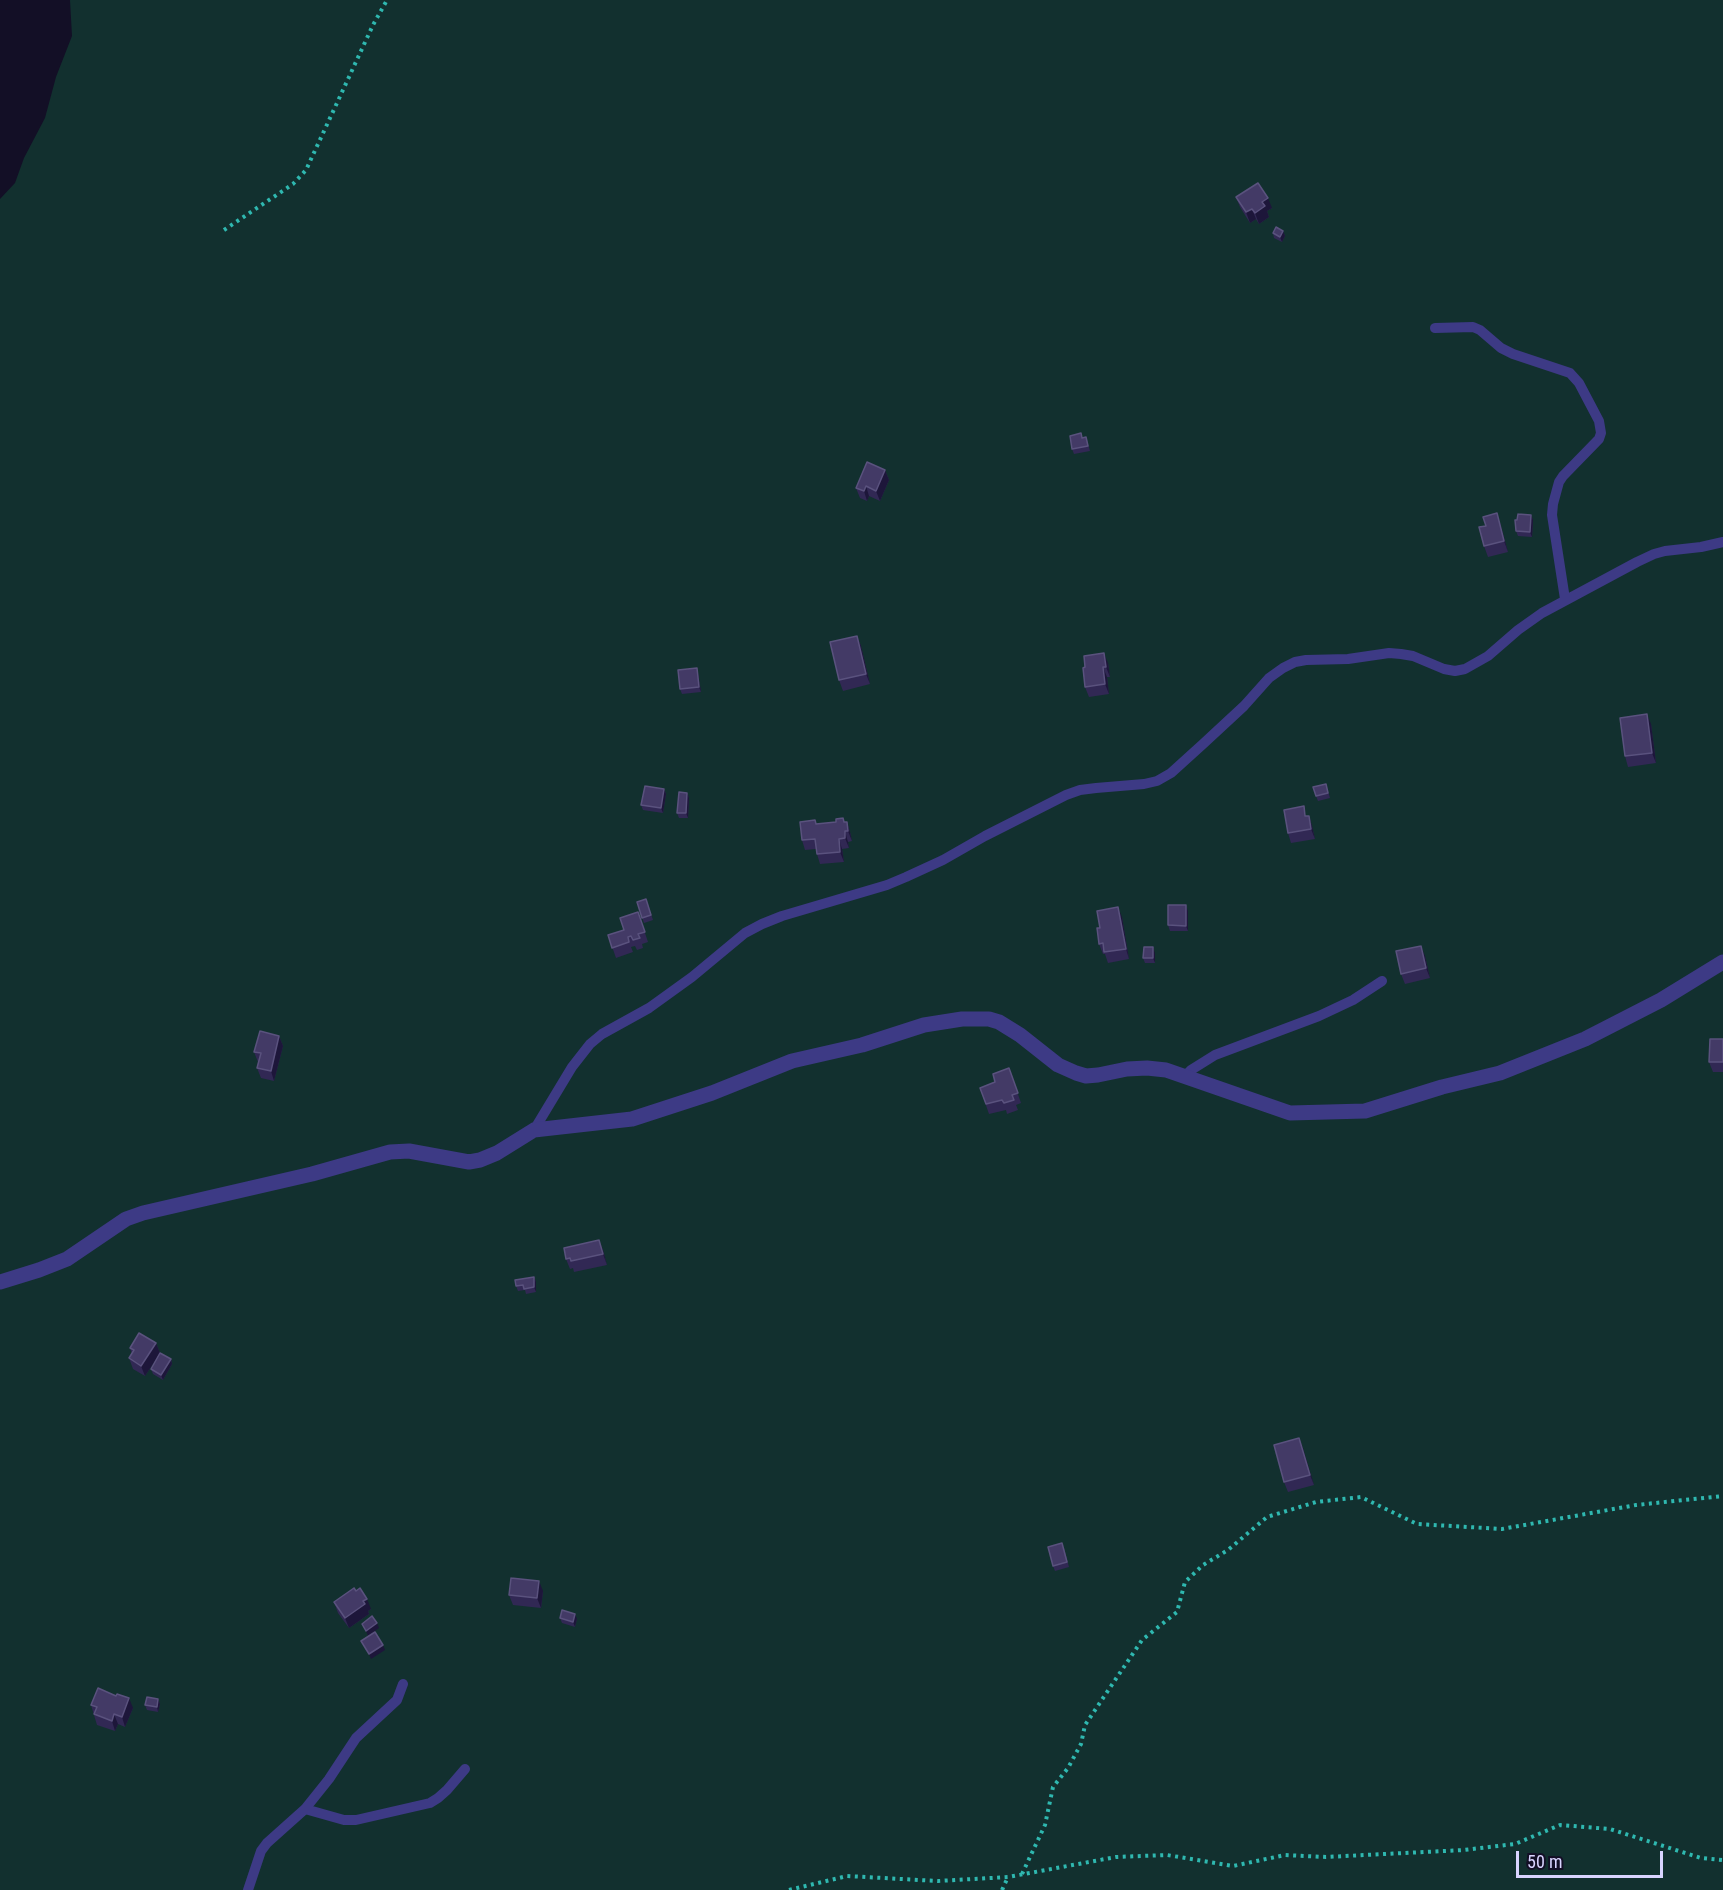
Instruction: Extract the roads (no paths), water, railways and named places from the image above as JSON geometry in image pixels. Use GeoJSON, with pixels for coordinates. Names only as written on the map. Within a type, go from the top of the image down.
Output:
{"type":"FeatureCollection","features":[{"type":"Feature","properties":{"kind":"street"},"geometry":{"type":"LineString","coordinates":[[0,1282],[39,1270],[67,1258],[126,1220],[143,1213],[312,1174],[390,1152],[409,1151],[469,1162],[480,1160],[497,1153],[534,1130],[632,1119],[712,1093],[792,1061],[862,1044],[924,1025],[962,1019],[989,1019],[999,1022],[1020,1035],[1058,1065],[1076,1073],[1098,1076],[1147,1068],[1166,1070],[1290,1113],[1374,1110],[1442,1087],[1500,1073],[1585,1039],[1661,1000],[1723,962]]}},
{"type":"Feature","properties":{"kind":"lane"},"geometry":{"type":"LineString","coordinates":[[1435,328],[1473,327],[1513,354],[1570,373],[1579,383],[1599,421],[1601,433],[1599,439],[1563,476],[1553,504],[1552,515],[1565,599]]}},
{"type":"Feature","properties":{"kind":"lane"},"geometry":{"type":"LineString","coordinates":[[534,1130],[572,1067],[590,1044],[602,1034],[649,1008],[692,977],[745,933],[762,924],[906,877],[1073,793],[1157,781],[1171,773],[1203,744],[1244,706],[1269,678],[1295,662],[1395,653],[1413,656],[1444,669],[1455,671],[1465,669],[1488,656],[1529,622],[1565,599],[1654,554],[1723,542]]}},
{"type":"Feature","properties":{"kind":"lane"},"geometry":{"type":"LineString","coordinates":[[1185,1076],[1215,1055],[1319,1016],[1353,1000],[1382,981]]}},
{"type":"Feature","properties":{"kind":"lane"},"geometry":{"type":"LineString","coordinates":[[248,1890],[261,1851],[267,1843],[305,1809],[329,1779],[356,1738],[397,1700],[403,1684]]}},
{"type":"Feature","properties":{"kind":"lane"},"geometry":{"type":"LineString","coordinates":[[305,1809],[344,1820],[356,1820],[430,1803],[447,1790],[465,1769]]}}]}
